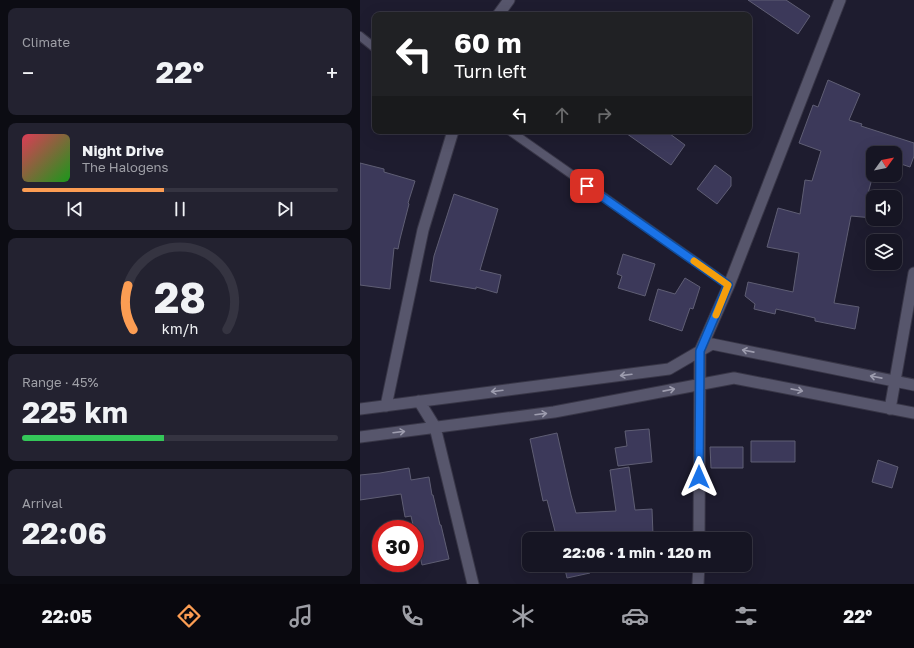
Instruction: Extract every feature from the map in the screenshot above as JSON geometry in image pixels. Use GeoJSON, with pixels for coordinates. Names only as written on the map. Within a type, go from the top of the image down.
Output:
{"type":"FeatureCollection","features":[{"type":"Feature","properties":{"kind":"street"},"geometry":{"type":"LineString","coordinates":[[500,12],[509,0]]}},
{"type":"Feature","properties":{"kind":"street"},"geometry":{"type":"LineString","coordinates":[[699,532],[700,351],[728,285],[840,0]]}},
{"type":"Feature","properties":{"kind":"street"},"geometry":{"type":"LineString","coordinates":[[386,406],[423,230],[452,134]]}},
{"type":"Feature","properties":{"kind":"street"},"geometry":{"type":"LineString","coordinates":[[890,409],[914,273]]}},
{"type":"Feature","properties":{"kind":"street"},"geometry":{"type":"LineString","coordinates":[[360,409],[669,369],[712,344],[914,385]]}},
{"type":"Feature","properties":{"kind":"street"},"geometry":{"type":"LineString","coordinates":[[360,437],[554,412],[734,378],[914,413]]}},
{"type":"Feature","properties":{"kind":"street"},"geometry":{"type":"LineString","coordinates":[[419,402],[435,427],[473,584]]}},
{"type":"Feature","properties":{"kind":"street"},"geometry":{"type":"LineString","coordinates":[[698,584],[699,572]]}},
{"type":"Feature","properties":{"kind":"lane"},"geometry":{"type":"LineString","coordinates":[[360,36],[372,46]]}},
{"type":"Feature","properties":{"kind":"lane"},"geometry":{"type":"LineString","coordinates":[[514,134],[728,285]]}},
{"type":"Feature","properties":{"kind":"building"},"geometry":{"type":"Polygon","coordinates":[[[748,0],[786,0],[810,16],[798,34],[748,0]]]}},
{"type":"Feature","properties":{"kind":"building"},"geometry":{"type":"Polygon","coordinates":[[[828,80],[860,94],[849,120],[862,124],[861,126],[914,143],[914,156],[910,167],[902,164],[902,146],[866,146],[866,182],[871,182],[869,190],[866,190],[866,217],[851,216],[834,303],[859,307],[855,329],[815,321],[815,318],[776,309],[775,314],[754,309],[755,304],[745,296],[748,282],[793,292],[799,253],[767,247],[778,208],[800,214],[805,180],[812,181],[821,151],[799,143],[813,105],[818,107],[828,80]]]}},
{"type":"Feature","properties":{"kind":"building"},"geometry":{"type":"Polygon","coordinates":[[[627,134],[670,134],[685,145],[671,165],[627,134]]]}},
{"type":"Feature","properties":{"kind":"building"},"geometry":{"type":"Polygon","coordinates":[[[360,163],[384,169],[384,172],[415,181],[408,203],[398,249],[394,248],[390,289],[360,285],[360,163]]]}},
{"type":"Feature","properties":{"kind":"building"},"geometry":{"type":"Polygon","coordinates":[[[715,165],[731,177],[731,186],[717,204],[697,189],[715,165]]]}},
{"type":"Feature","properties":{"kind":"building"},"geometry":{"type":"Polygon","coordinates":[[[454,194],[498,209],[480,270],[501,275],[497,293],[476,287],[476,289],[430,281],[434,256],[454,194]]]}},
{"type":"Feature","properties":{"kind":"building"},"geometry":{"type":"Polygon","coordinates":[[[623,254],[655,264],[645,296],[618,288],[622,276],[617,274],[623,254]]]}},
{"type":"Feature","properties":{"kind":"building"},"geometry":{"type":"Polygon","coordinates":[[[685,278],[700,287],[693,309],[690,308],[682,331],[649,320],[658,289],[675,294],[685,278]]]}},
{"type":"Feature","properties":{"kind":"building"},"geometry":{"type":"Polygon","coordinates":[[[649,429],[652,462],[618,466],[615,448],[627,446],[625,431],[649,429]]]}},
{"type":"Feature","properties":{"kind":"building"},"geometry":{"type":"Polygon","coordinates":[[[557,433],[576,513],[616,511],[610,470],[629,467],[635,510],[652,509],[653,532],[555,532],[547,500],[543,501],[530,439],[557,433]]]}},
{"type":"Feature","properties":{"kind":"building"},"geometry":{"type":"Polygon","coordinates":[[[751,441],[795,441],[795,462],[751,462],[751,441]]]}},
{"type":"Feature","properties":{"kind":"building"},"geometry":{"type":"Polygon","coordinates":[[[710,447],[743,447],[743,468],[711,468],[710,447]]]}},
{"type":"Feature","properties":{"kind":"building"},"geometry":{"type":"Polygon","coordinates":[[[878,460],[898,467],[892,488],[872,482],[878,460]]]}},
{"type":"Feature","properties":{"kind":"building"},"geometry":{"type":"Polygon","coordinates":[[[409,468],[411,480],[429,477],[432,495],[449,559],[424,565],[424,520],[412,520],[411,516],[405,517],[401,494],[360,500],[360,475],[409,468]]]}},
{"type":"Feature","properties":{"kind":"building"},"geometry":{"type":"Polygon","coordinates":[[[566,572],[590,573],[567,578],[566,572]]]}},
{"type":"Feature","properties":{"kind":"slow traffic"},"geometry":{"type":"LineString","coordinates":[[694,261],[728,285],[716,315]]}},
{"type":"Feature","properties":{"kind":"route"},"geometry":{"type":"LineString","coordinates":[[587,186],[728,285],[700,351],[699,477]]}}]}
